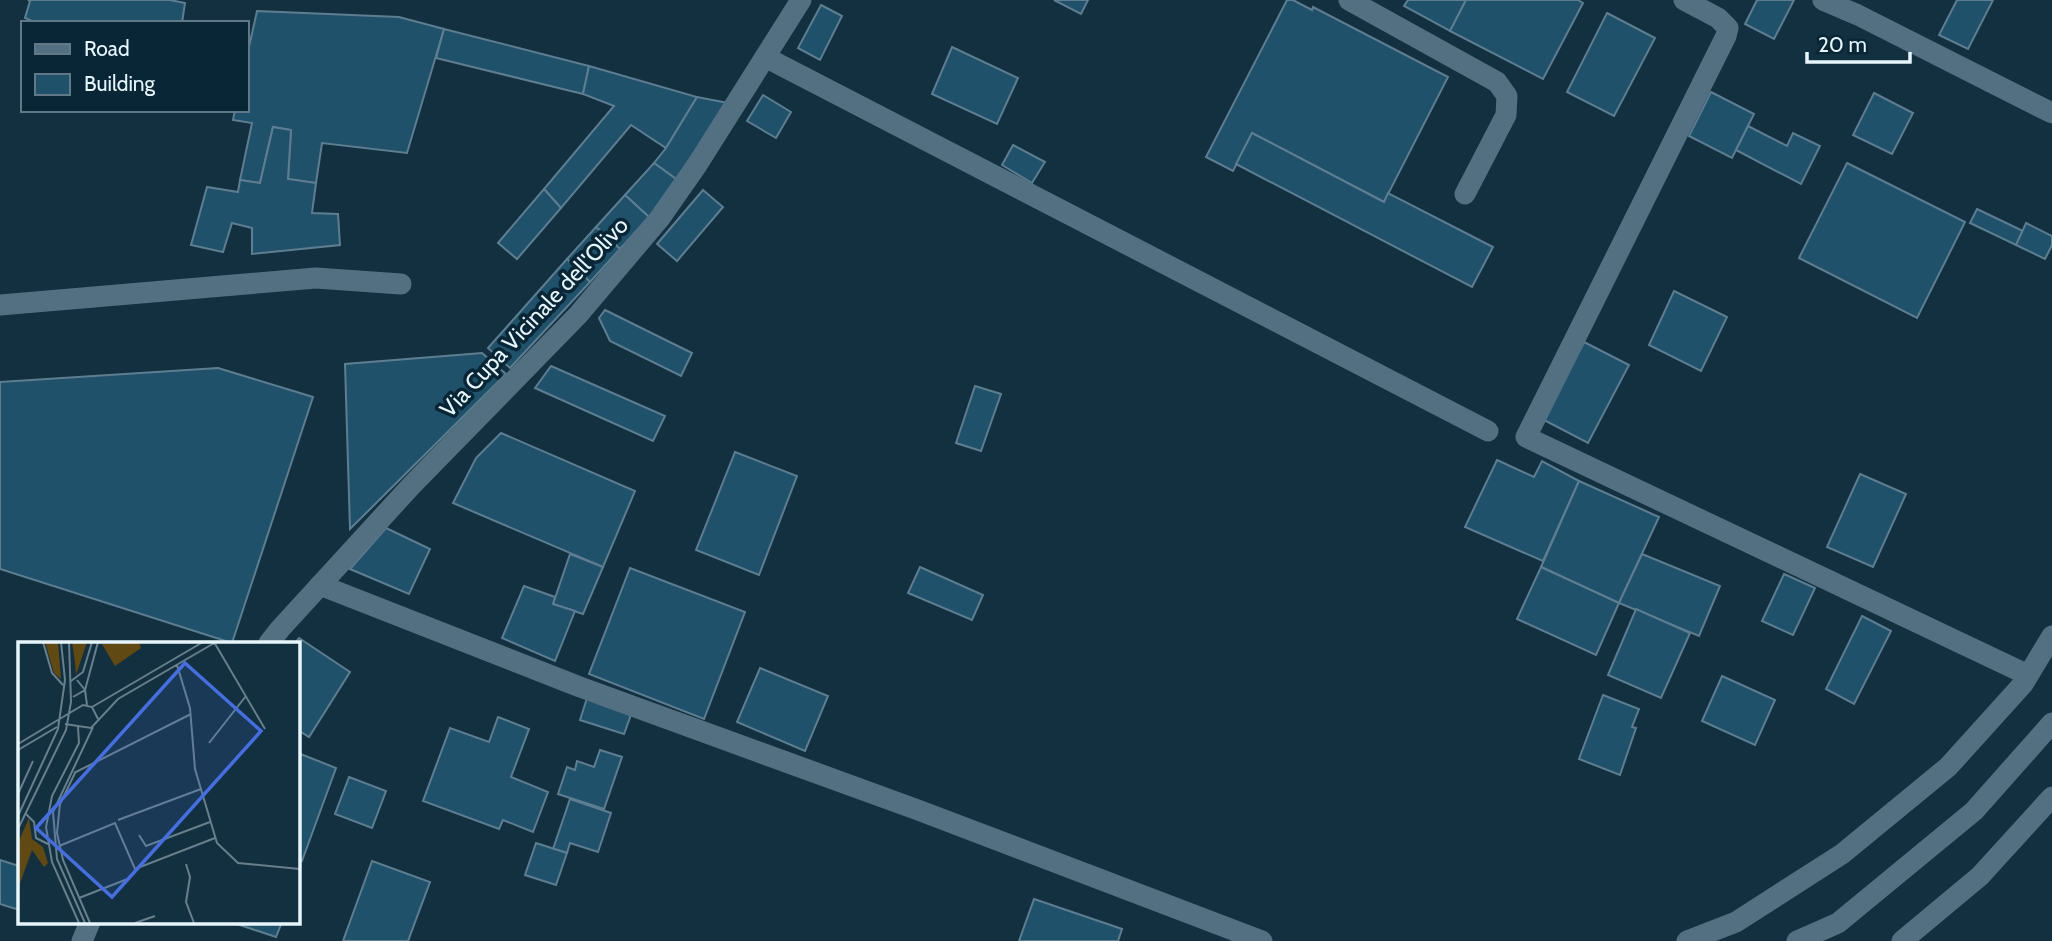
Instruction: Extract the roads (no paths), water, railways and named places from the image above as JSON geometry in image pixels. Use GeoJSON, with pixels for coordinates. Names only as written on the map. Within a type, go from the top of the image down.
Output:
{"type":"FeatureCollection","features":[{"type":"Feature","properties":{"kind":"street","name":"Via Cupa Vicinale dell'Olivo"},"geometry":{"type":"LineString","coordinates":[[270,642],[411,486],[578,315],[660,218],[697,165],[801,0]]}},
{"type":"Feature","properties":{"kind":"street"},"geometry":{"type":"LineString","coordinates":[[1349,0],[1497,82],[1507,96],[1506,115],[1465,194]]}},
{"type":"Feature","properties":{"kind":"street"},"geometry":{"type":"LineString","coordinates":[[1684,0],[1718,18],[1728,28],[1726,36],[1526,437],[2028,675]]}},
{"type":"Feature","properties":{"kind":"street"},"geometry":{"type":"LineString","coordinates":[[1823,0],[2052,113]]}},
{"type":"Feature","properties":{"kind":"street"},"geometry":{"type":"LineString","coordinates":[[765,57],[1488,431]]}},
{"type":"Feature","properties":{"kind":"street"},"geometry":{"type":"LineString","coordinates":[[0,306],[316,278],[401,284]]}},
{"type":"Feature","properties":{"kind":"street"},"geometry":{"type":"LineString","coordinates":[[320,585],[580,687],[918,810],[1262,941]]}},
{"type":"Feature","properties":{"kind":"street"},"geometry":{"type":"LineString","coordinates":[[1687,941],[1736,922],[1842,854],[1948,767],[2023,684],[2052,636]]}},
{"type":"Feature","properties":{"kind":"street"},"geometry":{"type":"LineString","coordinates":[[1797,941],[1838,923],[1974,811],[2052,723]]}},
{"type":"Feature","properties":{"kind":"street"},"geometry":{"type":"LineString","coordinates":[[1902,941],[1980,876],[2052,797]]}},
{"type":"Feature","properties":{"kind":"street"},"geometry":{"type":"LineString","coordinates":[[82,941],[90,923]]}}]}
